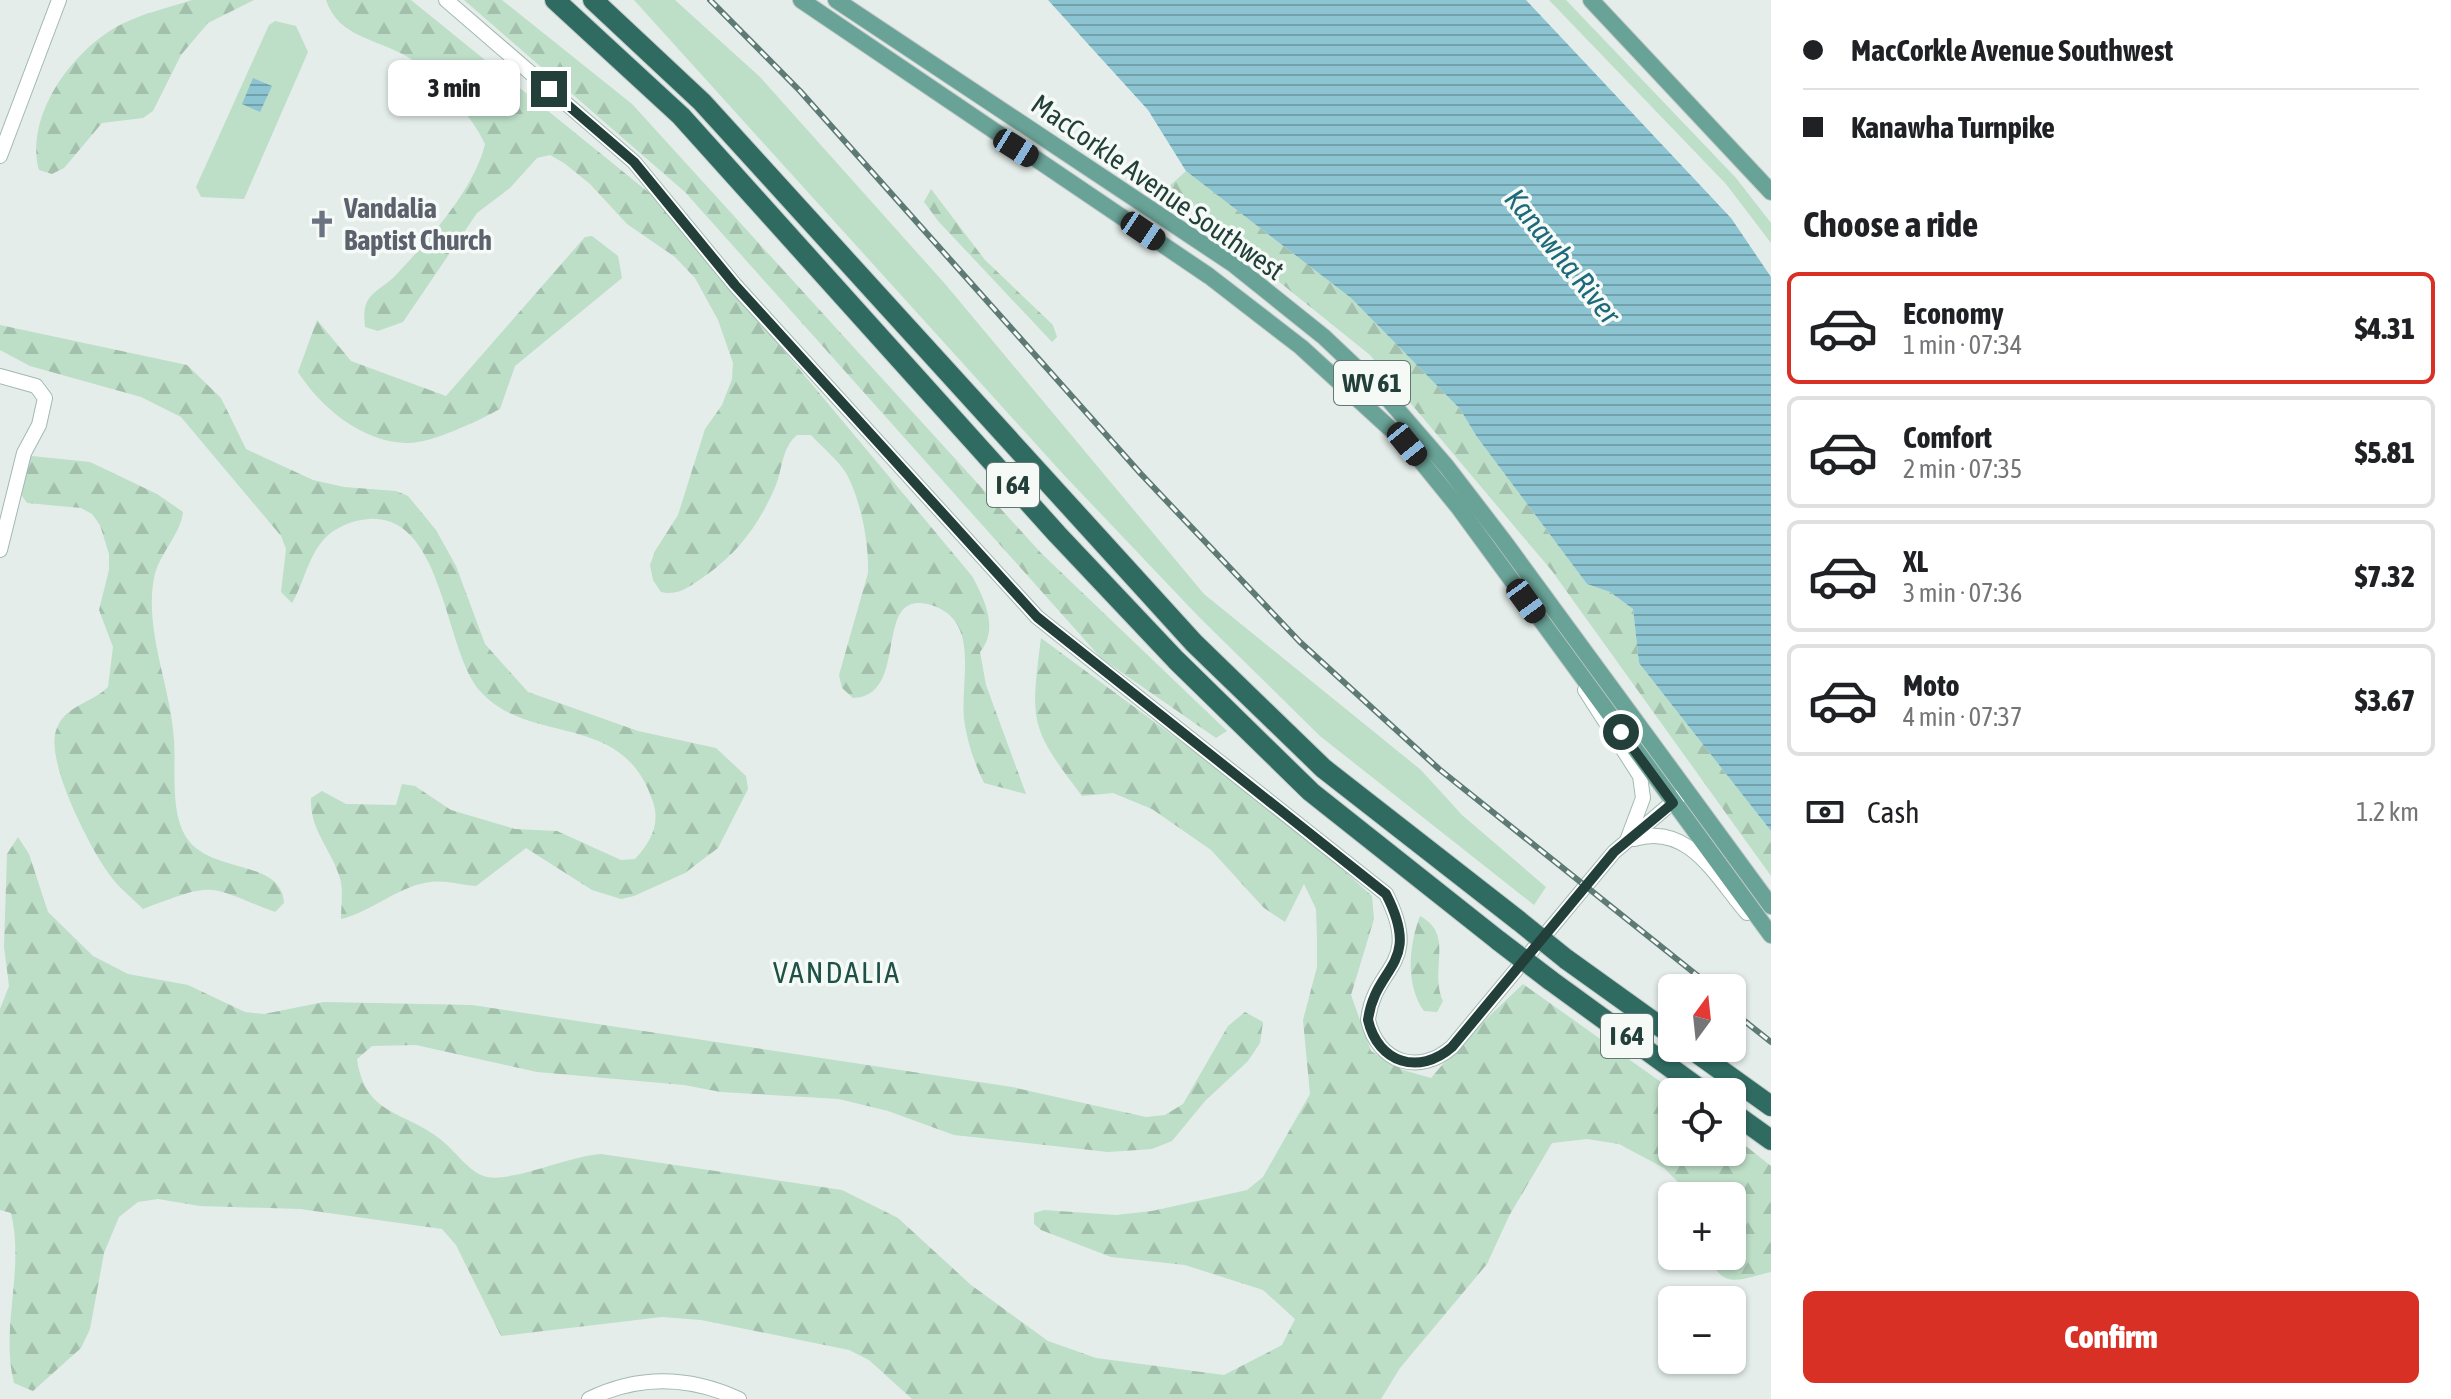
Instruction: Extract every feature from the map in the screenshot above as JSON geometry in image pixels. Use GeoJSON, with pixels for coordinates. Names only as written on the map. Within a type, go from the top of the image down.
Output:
{"type":"FeatureCollection","features":[{"type":"Feature","properties":{"kind":"highway","name":"I 64"},"geometry":{"type":"LineString","coordinates":[[555,0],[681,116],[1057,534],[1176,660],[1311,792],[1499,941],[1685,1078]]}},
{"type":"Feature","properties":{"kind":"highway","name":"I 64"},"geometry":{"type":"LineString","coordinates":[[593,0],[702,102],[1194,643],[1323,768],[1566,959],[1658,1025]]}},
{"type":"Feature","properties":{"kind":"highway","name":"I 64"},"geometry":{"type":"LineString","coordinates":[[1710,1062],[1771,1106]]}},
{"type":"Feature","properties":{"kind":"highway"},"geometry":{"type":"LineString","coordinates":[[1746,1122],[1771,1140]]}},
{"type":"Feature","properties":{"kind":"main road"},"geometry":{"type":"LineString","coordinates":[[0,156],[59,0]]}},
{"type":"Feature","properties":{"kind":"main road"},"geometry":{"type":"LineString","coordinates":[[446,0],[634,162],[735,285],[1037,617],[1386,894],[1398,924],[1399,950],[1368,1020],[1376,1042],[1390,1057],[1412,1064],[1423,1063],[1452,1047],[1626,842],[1686,790]]}},
{"type":"Feature","properties":{"kind":"main road","name":"MacCorkle Avenue Southwest"},"geometry":{"type":"LineString","coordinates":[[801,0],[1209,276],[1301,347],[1407,444],[1459,508],[1769,933]]}},
{"type":"Feature","properties":{"kind":"main road","name":"MacCorkle Avenue Southwest"},"geometry":{"type":"LineString","coordinates":[[836,0],[1233,264],[1324,337],[1382,392],[1447,467],[1771,906]]}},
{"type":"Feature","properties":{"kind":"main road"},"geometry":{"type":"LineString","coordinates":[[1591,0],[1771,192]]}},
{"type":"Feature","properties":{"kind":"main road"},"geometry":{"type":"LineString","coordinates":[[0,376],[36,386],[45,398],[39,425],[17,478],[0,550]]}},
{"type":"Feature","properties":{"kind":"main road"},"geometry":{"type":"LineString","coordinates":[[1576,670],[1593,705],[1640,776],[1643,798],[1626,842]]}},
{"type":"Feature","properties":{"kind":"main road"},"geometry":{"type":"LineString","coordinates":[[1626,842],[1656,834],[1680,839],[1696,851],[1749,916],[1769,933]]}},
{"type":"Feature","properties":{"kind":"main road"},"geometry":{"type":"LineString","coordinates":[[589,1399],[627,1383],[657,1380],[700,1386],[739,1399]]}},
{"type":"Feature","properties":{"kind":"green space"},"geometry":{"type":"Polygon","coordinates":[[[192,0],[254,0],[208,23],[181,55],[153,111],[143,118],[102,123],[64,168],[52,174],[39,170],[36,149],[45,108],[55,88],[83,53],[125,22],[192,0]]]}},
{"type":"Feature","properties":{"kind":"green space"},"geometry":{"type":"Polygon","coordinates":[[[326,0],[411,0],[658,200],[972,576],[988,614],[989,634],[980,652],[986,685],[1026,794],[984,783],[980,775],[964,719],[965,653],[962,637],[957,624],[947,613],[931,605],[913,604],[901,612],[882,680],[871,693],[853,698],[842,688],[839,675],[868,573],[867,549],[860,509],[846,473],[811,435],[797,435],[788,446],[770,499],[738,547],[689,587],[674,593],[661,592],[653,580],[650,565],[655,551],[678,515],[705,429],[722,405],[732,379],[733,363],[718,320],[695,278],[675,257],[627,224],[590,184],[564,163],[550,155],[537,158],[510,188],[477,213],[403,322],[378,331],[365,327],[364,311],[368,300],[394,277],[448,215],[471,179],[485,144],[461,108],[428,72],[406,56],[360,36],[339,22],[326,0]]]}},
{"type":"Feature","properties":{"kind":"green space"},"geometry":{"type":"Polygon","coordinates":[[[464,0],[502,0],[632,104],[1041,553],[1227,731],[1216,738],[1101,658],[685,192],[464,0]]]}},
{"type":"Feature","properties":{"kind":"green space"},"geometry":{"type":"Polygon","coordinates":[[[634,0],[675,0],[760,77],[946,285],[1204,594],[1421,770],[1462,815],[1546,887],[1534,905],[1320,736],[1199,617],[1063,474],[634,0]]]}},
{"type":"Feature","properties":{"kind":"green space"},"geometry":{"type":"Polygon","coordinates":[[[1549,0],[1566,0],[1736,178],[1771,223],[1771,243],[1726,184],[1549,0]]]}},
{"type":"Feature","properties":{"kind":"green space"},"geometry":{"type":"Polygon","coordinates":[[[275,21],[296,26],[308,52],[244,199],[201,197],[196,187],[269,25],[275,21]]]}},
{"type":"Feature","properties":{"kind":"green space"},"geometry":{"type":"Polygon","coordinates":[[[1186,171],[1351,298],[1460,409],[1477,437],[1587,584],[1610,592],[1633,609],[1639,663],[1771,831],[1771,876],[1552,571],[1370,355],[1165,190],[1186,171]]]}},
{"type":"Feature","properties":{"kind":"green space"},"geometry":{"type":"Polygon","coordinates":[[[931,189],[985,260],[1053,325],[1057,337],[1052,342],[939,222],[924,202],[931,189]]]}},
{"type":"Feature","properties":{"kind":"green space"},"geometry":{"type":"Polygon","coordinates":[[[592,236],[618,256],[622,278],[515,366],[500,409],[468,425],[418,442],[375,437],[344,421],[318,398],[298,372],[317,320],[351,361],[446,396],[585,237],[592,236]]]}},
{"type":"Feature","properties":{"kind":"green space"},"geometry":{"type":"Polygon","coordinates":[[[0,325],[187,365],[221,398],[246,449],[313,480],[344,487],[396,491],[408,496],[436,530],[456,566],[485,644],[528,692],[638,731],[716,748],[746,776],[748,789],[718,848],[685,873],[621,899],[592,890],[526,848],[476,886],[442,882],[420,884],[341,919],[341,880],[317,829],[312,809],[311,798],[322,791],[346,804],[396,805],[402,784],[415,786],[451,810],[515,829],[557,831],[621,860],[635,859],[646,845],[655,823],[655,807],[638,771],[619,752],[597,740],[524,719],[500,708],[480,691],[458,647],[428,561],[413,538],[394,523],[363,520],[329,534],[314,553],[292,603],[281,592],[286,549],[281,536],[181,417],[141,397],[30,366],[0,350],[0,325]]]}},
{"type":"Feature","properties":{"kind":"green space"},"geometry":{"type":"Polygon","coordinates":[[[32,456],[90,462],[157,494],[183,512],[178,529],[157,569],[152,598],[155,639],[172,720],[178,815],[186,837],[197,849],[271,879],[280,889],[284,903],[275,912],[210,890],[185,894],[143,909],[113,879],[91,844],[62,781],[54,742],[61,720],[108,687],[113,647],[99,610],[109,570],[109,554],[100,525],[92,514],[81,508],[27,503],[20,493],[21,465],[32,456]]]}},
{"type":"Feature","properties":{"kind":"green space"},"geometry":{"type":"Polygon","coordinates":[[[1041,638],[1291,823],[1372,896],[1374,919],[1351,995],[1371,1051],[1403,1070],[1431,1078],[1461,1043],[1523,984],[1658,1080],[1658,1165],[1619,1144],[1587,1139],[1552,1143],[1509,1216],[1487,1264],[1400,1368],[1381,1399],[912,1399],[869,1360],[849,1350],[701,1320],[662,1317],[501,1336],[456,1245],[442,1229],[300,1209],[200,1206],[158,1199],[138,1202],[119,1217],[104,1253],[90,1329],[81,1348],[33,1391],[14,1383],[10,1341],[15,1234],[11,1213],[0,1210],[0,1009],[9,986],[4,947],[7,854],[18,837],[29,854],[48,912],[93,956],[128,974],[188,985],[245,1012],[264,1014],[324,1002],[472,1005],[1012,1087],[1146,1117],[1165,1115],[1183,1104],[1228,1026],[1245,1012],[1263,1022],[1260,1043],[1248,1061],[1205,1101],[1172,1141],[1152,1149],[1108,1152],[954,1135],[888,1111],[839,1099],[721,1092],[684,1085],[537,1072],[416,1045],[372,1046],[357,1059],[361,1078],[378,1102],[427,1130],[480,1175],[498,1178],[511,1176],[601,1154],[842,1190],[898,1218],[971,1285],[1048,1341],[1096,1358],[1224,1375],[1282,1345],[1295,1319],[1263,1290],[1185,1265],[1111,1257],[1041,1230],[1034,1224],[1034,1213],[1044,1210],[1116,1215],[1152,1211],[1247,1190],[1263,1177],[1310,1094],[1303,1020],[1317,967],[1316,909],[1304,884],[1285,922],[1264,908],[1211,850],[1152,809],[1113,793],[1082,796],[1043,738],[1035,708],[1041,638]]]}},
{"type":"Feature","properties":{"kind":"green space"},"geometry":{"type":"Polygon","coordinates":[[[1420,916],[1430,924],[1439,943],[1438,976],[1443,1001],[1437,1012],[1424,1011],[1411,977],[1411,952],[1420,916]]]}},
{"type":"Feature","properties":{"kind":"green space"},"geometry":{"type":"Polygon","coordinates":[[[1746,1146],[1771,1166],[1771,1272],[1734,1280],[1720,1275],[1717,1270],[1746,1270],[1746,1182],[1678,1182],[1660,1166],[1746,1166],[1746,1146]]]}},
{"type":"Feature","properties":{"kind":"water","name":"Kanawha River"},"geometry":{"type":"Polygon","coordinates":[[[1048,0],[1526,0],[1731,218],[1771,277],[1771,831],[1639,663],[1633,609],[1610,592],[1587,584],[1477,437],[1460,409],[1351,298],[1186,171],[1148,110],[1048,0]]]}},
{"type":"Feature","properties":{"kind":"water"},"geometry":{"type":"Polygon","coordinates":[[[253,78],[272,86],[260,112],[242,104],[253,78]]]}},
{"type":"Feature","properties":{"kind":"railway"},"geometry":{"type":"LineString","coordinates":[[710,0],[800,91],[1141,474],[1300,642],[1439,769],[1695,974]]}},
{"type":"Feature","properties":{"kind":"railway"},"geometry":{"type":"LineString","coordinates":[[1746,1022],[1771,1042]]}},
{"type":"Feature","properties":{"kind":"place","name":"Vandalia Baptist Church"},"geometry":{"type":"Point","coordinates":[322,224]}},
{"type":"Feature","properties":{"kind":"district","name":"VANDALIA"},"geometry":{"type":"Point","coordinates":[837,972]}},
{"type":"Feature","properties":{"kind":"route"},"geometry":{"type":"LineString","coordinates":[[549,89],[634,162],[735,285],[1037,617],[1386,894],[1398,924],[1399,950],[1393,970],[1374,999],[1368,1020],[1376,1042],[1390,1057],[1412,1064],[1442,1056],[1469,1028],[1614,852],[1673,803],[1621,732]]}}]}
